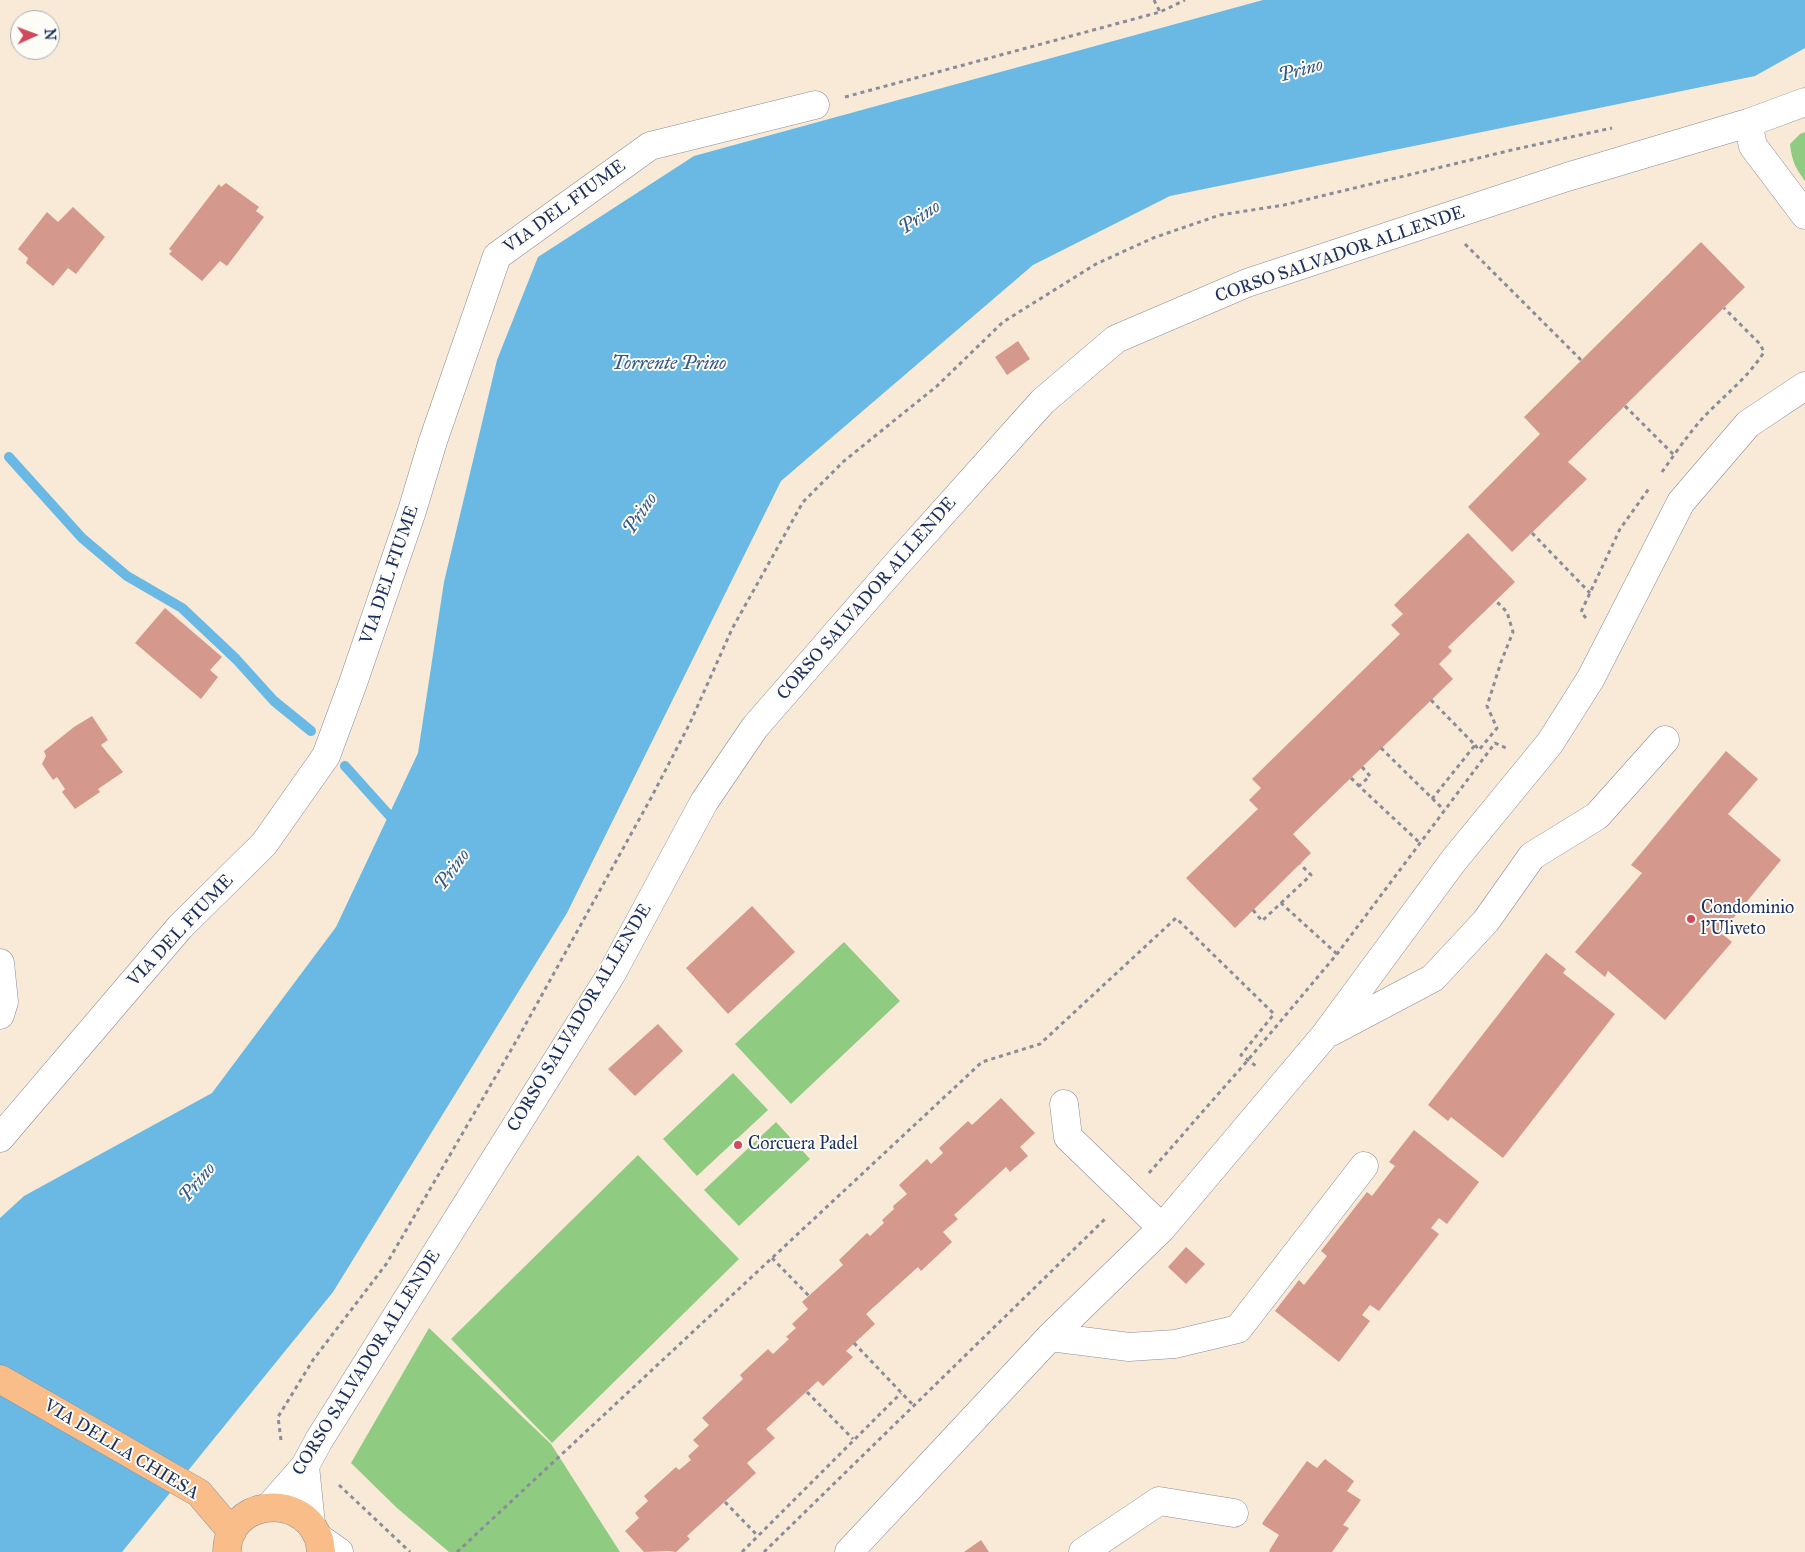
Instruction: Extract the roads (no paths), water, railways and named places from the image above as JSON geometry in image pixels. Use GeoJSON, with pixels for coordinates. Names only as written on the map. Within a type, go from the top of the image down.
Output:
{"type":"FeatureCollection","features":[{"type":"Feature","properties":{"kind":"main road","name":"VIA DELLA CHIESA"},"geometry":{"type":"LineString","coordinates":[[0,1380],[199,1493],[228,1545]]}},
{"type":"Feature","properties":{"kind":"main road"},"geometry":{"type":"LineString","coordinates":[[199,1493],[261,1509],[284,1508],[299,1513],[322,1541]]}},
{"type":"Feature","properties":{"kind":"main road"},"geometry":{"type":"LineString","coordinates":[[228,1545],[241,1520],[261,1509]]}},
{"type":"Feature","properties":{"kind":"street","name":"CORSO SALVADOR ALLENDE"},"geometry":{"type":"LineString","coordinates":[[261,1509],[307,1462],[612,973],[704,802],[755,727],[896,565],[1043,402],[1116,339],[1247,283],[1567,177],[1748,123],[1805,102]]}},
{"type":"Feature","properties":{"kind":"street","name":"VIA DEL FIUME"},"geometry":{"type":"LineString","coordinates":[[0,1138],[180,927],[264,844],[326,756],[353,684],[409,520],[433,441],[497,256],[650,146],[815,105]]}},
{"type":"Feature","properties":{"kind":"street"},"geometry":{"type":"LineString","coordinates":[[1748,123],[1753,146],[1805,215]]}},
{"type":"Feature","properties":{"kind":"street"},"geometry":{"type":"LineString","coordinates":[[849,1552],[1050,1337],[1162,1228],[1325,1035],[1454,860],[1550,743],[1591,678],[1681,502],[1748,424],[1805,386]]}},
{"type":"Feature","properties":{"kind":"street"},"geometry":{"type":"LineString","coordinates":[[1325,1035],[1433,978],[1486,921],[1532,856],[1597,816],[1665,740]]}},
{"type":"Feature","properties":{"kind":"street"},"geometry":{"type":"LineString","coordinates":[[0,962],[4,1002],[0,1015]]}},
{"type":"Feature","properties":{"kind":"street"},"geometry":{"type":"LineString","coordinates":[[1064,1104],[1068,1137],[1162,1228]]}},
{"type":"Feature","properties":{"kind":"street"},"geometry":{"type":"LineString","coordinates":[[1050,1337],[1128,1346],[1175,1344],[1238,1329],[1364,1166]]}},
{"type":"Feature","properties":{"kind":"street"},"geometry":{"type":"LineString","coordinates":[[307,1462],[322,1541]]}},
{"type":"Feature","properties":{"kind":"street"},"geometry":{"type":"LineString","coordinates":[[1084,1552],[1159,1501],[1234,1513]]}},
{"type":"Feature","properties":{"kind":"water","name":"Torrente Prino"},"geometry":{"type":"Polygon","coordinates":[[[1263,0],[1805,0],[1805,48],[1755,76],[1170,196],[1033,265],[781,481],[567,913],[333,1292],[122,1552],[0,1552],[0,1218],[24,1196],[212,1093],[336,927],[418,753],[444,582],[497,360],[538,257],[694,156],[1263,0]]]}},
{"type":"Feature","properties":{"kind":"waterway"},"geometry":{"type":"LineString","coordinates":[[9,457],[82,538],[127,576],[182,608],[236,659],[274,701],[311,731]]}},
{"type":"Feature","properties":{"kind":"waterway"},"geometry":{"type":"LineString","coordinates":[[345,766],[399,824]]}},
{"type":"Feature","properties":{"kind":"place","name":"Condominio l'Uliveto"},"geometry":{"type":"Point","coordinates":[1691,919]}},
{"type":"Feature","properties":{"kind":"place","name":"Corcuera Padel"},"geometry":{"type":"Point","coordinates":[738,1145]}},
{"type":"Feature","properties":{"kind":"water label","name":"Prino"},"geometry":{"type":"Point","coordinates":[1301,71]}},
{"type":"Feature","properties":{"kind":"water label","name":"Prino"},"geometry":{"type":"Point","coordinates":[920,218]}},
{"type":"Feature","properties":{"kind":"water label","name":"Prino"},"geometry":{"type":"Point","coordinates":[641,514]}},
{"type":"Feature","properties":{"kind":"water label","name":"Prino"},"geometry":{"type":"Point","coordinates":[453,870]}},
{"type":"Feature","properties":{"kind":"water label","name":"Prino"},"geometry":{"type":"Point","coordinates":[198,1183]}}]}
